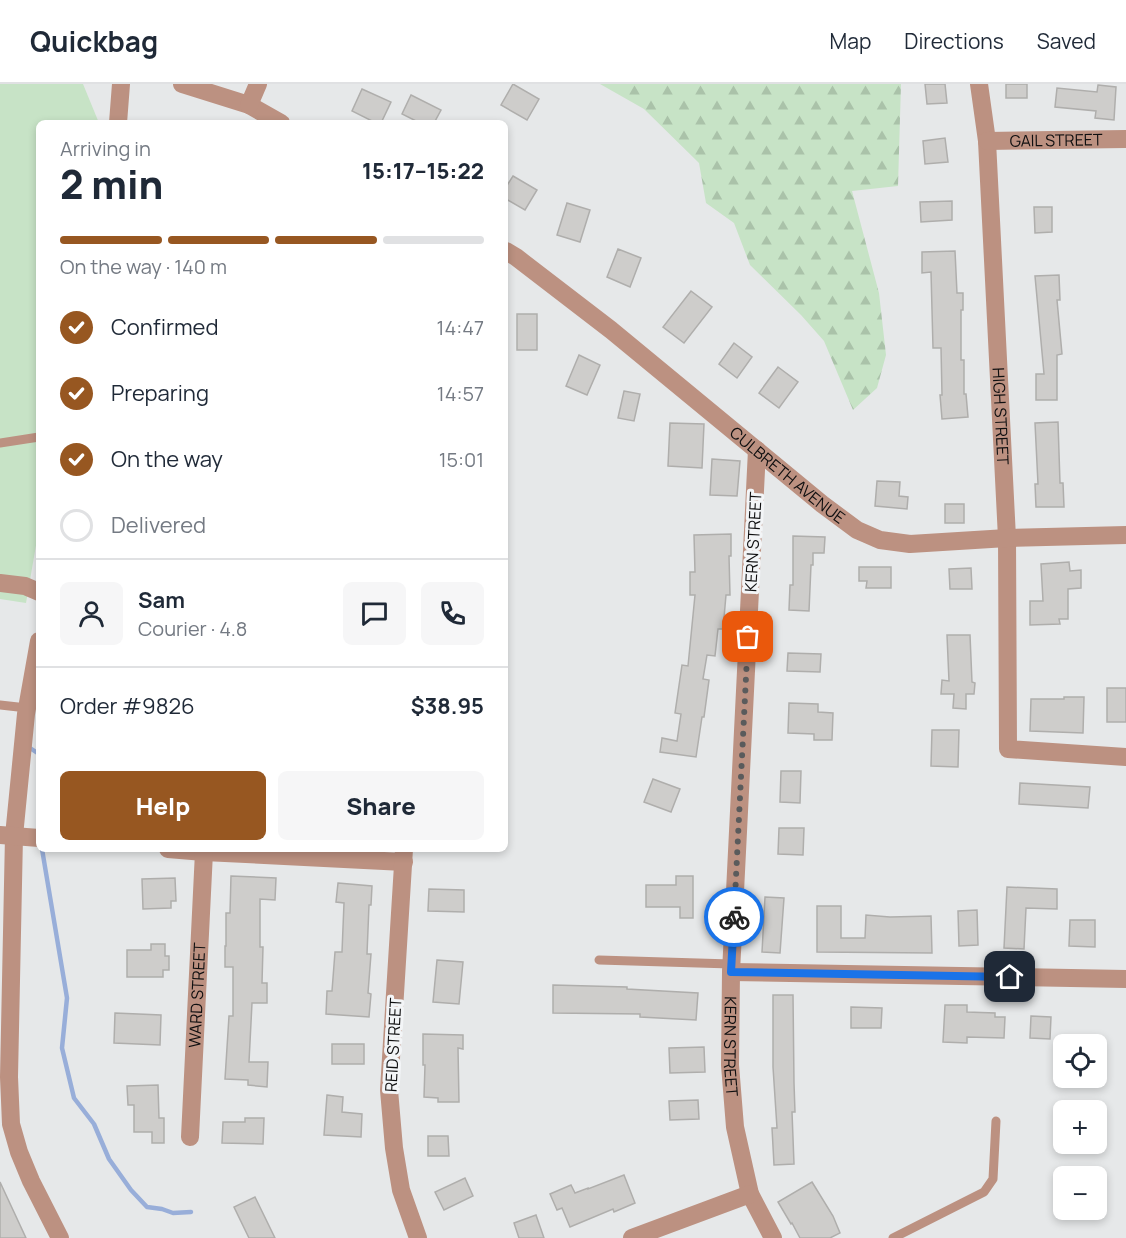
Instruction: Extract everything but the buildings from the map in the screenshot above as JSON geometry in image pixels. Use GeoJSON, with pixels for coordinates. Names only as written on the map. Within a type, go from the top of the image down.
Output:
{"type":"FeatureCollection","features":[{"type":"Feature","properties":{"kind":"street"},"geometry":{"type":"LineString","coordinates":[[118,120],[121,84]]}},
{"type":"Feature","properties":{"kind":"street"},"geometry":{"type":"LineString","coordinates":[[182,84],[249,105],[276,120]]}},
{"type":"Feature","properties":{"kind":"street"},"geometry":{"type":"LineString","coordinates":[[249,105],[258,84]]}},
{"type":"Feature","properties":{"kind":"street","name":"HIGH STREET"},"geometry":{"type":"LineString","coordinates":[[979,84],[987,141],[1007,538],[1008,749],[1126,757]]}},
{"type":"Feature","properties":{"kind":"street","name":"GAIL STREET"},"geometry":{"type":"LineString","coordinates":[[987,141],[1126,139]]}},
{"type":"Feature","properties":{"kind":"street","name":"CULBRETH AVENUE"},"geometry":{"type":"LineString","coordinates":[[508,252],[610,330],[822,504],[857,530],[880,540],[910,544],[1007,538],[1126,535]]}},
{"type":"Feature","properties":{"kind":"street","name":"KERN STREET"},"geometry":{"type":"LineString","coordinates":[[757,450],[731,968],[730,1065],[735,1127],[750,1194],[773,1238]]}},
{"type":"Feature","properties":{"kind":"street"},"geometry":{"type":"LineString","coordinates":[[0,583],[25,586],[36,591]]}},
{"type":"Feature","properties":{"kind":"street"},"geometry":{"type":"LineString","coordinates":[[36,658],[7,836],[9,1077],[11,1124],[19,1152],[60,1238]]}},
{"type":"Feature","properties":{"kind":"street"},"geometry":{"type":"LineString","coordinates":[[7,836],[36,838]]}},
{"type":"Feature","properties":{"kind":"street"},"geometry":{"type":"LineString","coordinates":[[204,852],[404,855]]}},
{"type":"Feature","properties":{"kind":"street","name":"WARD STREET"},"geometry":{"type":"LineString","coordinates":[[190,1137],[204,852]]}},
{"type":"Feature","properties":{"kind":"street","name":"REID STREET"},"geometry":{"type":"LineString","coordinates":[[404,855],[389,1090],[394,1148],[401,1190],[418,1238]]}},
{"type":"Feature","properties":{"kind":"street"},"geometry":{"type":"LineString","coordinates":[[731,968],[1126,980]]}},
{"type":"Feature","properties":{"kind":"street"},"geometry":{"type":"LineString","coordinates":[[632,1238],[750,1194]]}},
{"type":"Feature","properties":{"kind":"lane"},"geometry":{"type":"LineString","coordinates":[[0,443],[36,437]]}},
{"type":"Feature","properties":{"kind":"lane"},"geometry":{"type":"LineString","coordinates":[[0,705],[27,708]]}},
{"type":"Feature","properties":{"kind":"lane"},"geometry":{"type":"LineString","coordinates":[[599,960],[731,968]]}},
{"type":"Feature","properties":{"kind":"lane"},"geometry":{"type":"LineString","coordinates":[[893,1238],[984,1192],[993,1179],[996,1121]]}},
{"type":"Feature","properties":{"kind":"green space"},"geometry":{"type":"Polygon","coordinates":[[[0,84],[83,84],[98,120],[36,120],[36,545],[26,603],[0,599],[0,84]]]}},
{"type":"Feature","properties":{"kind":"green space"},"geometry":{"type":"Polygon","coordinates":[[[600,84],[901,84],[898,186],[852,191],[879,293],[886,355],[877,388],[853,410],[824,341],[750,265],[734,223],[706,203],[699,163],[644,109],[600,84]]]}},
{"type":"Feature","properties":{"kind":"waterway"},"geometry":{"type":"LineString","coordinates":[[30,748],[36,752]]}},
{"type":"Feature","properties":{"kind":"waterway"},"geometry":{"type":"LineString","coordinates":[[43,852],[67,998],[62,1048],[74,1098],[94,1124],[109,1159],[131,1190],[147,1207],[173,1213],[191,1212]]}},
{"type":"Feature","properties":{"kind":"way so far"},"geometry":{"type":"LineString","coordinates":[[734,917],[748,637]]}},
{"type":"Feature","properties":{"kind":"route"},"geometry":{"type":"LineString","coordinates":[[734,917],[731,972],[1010,977]]}}]}
